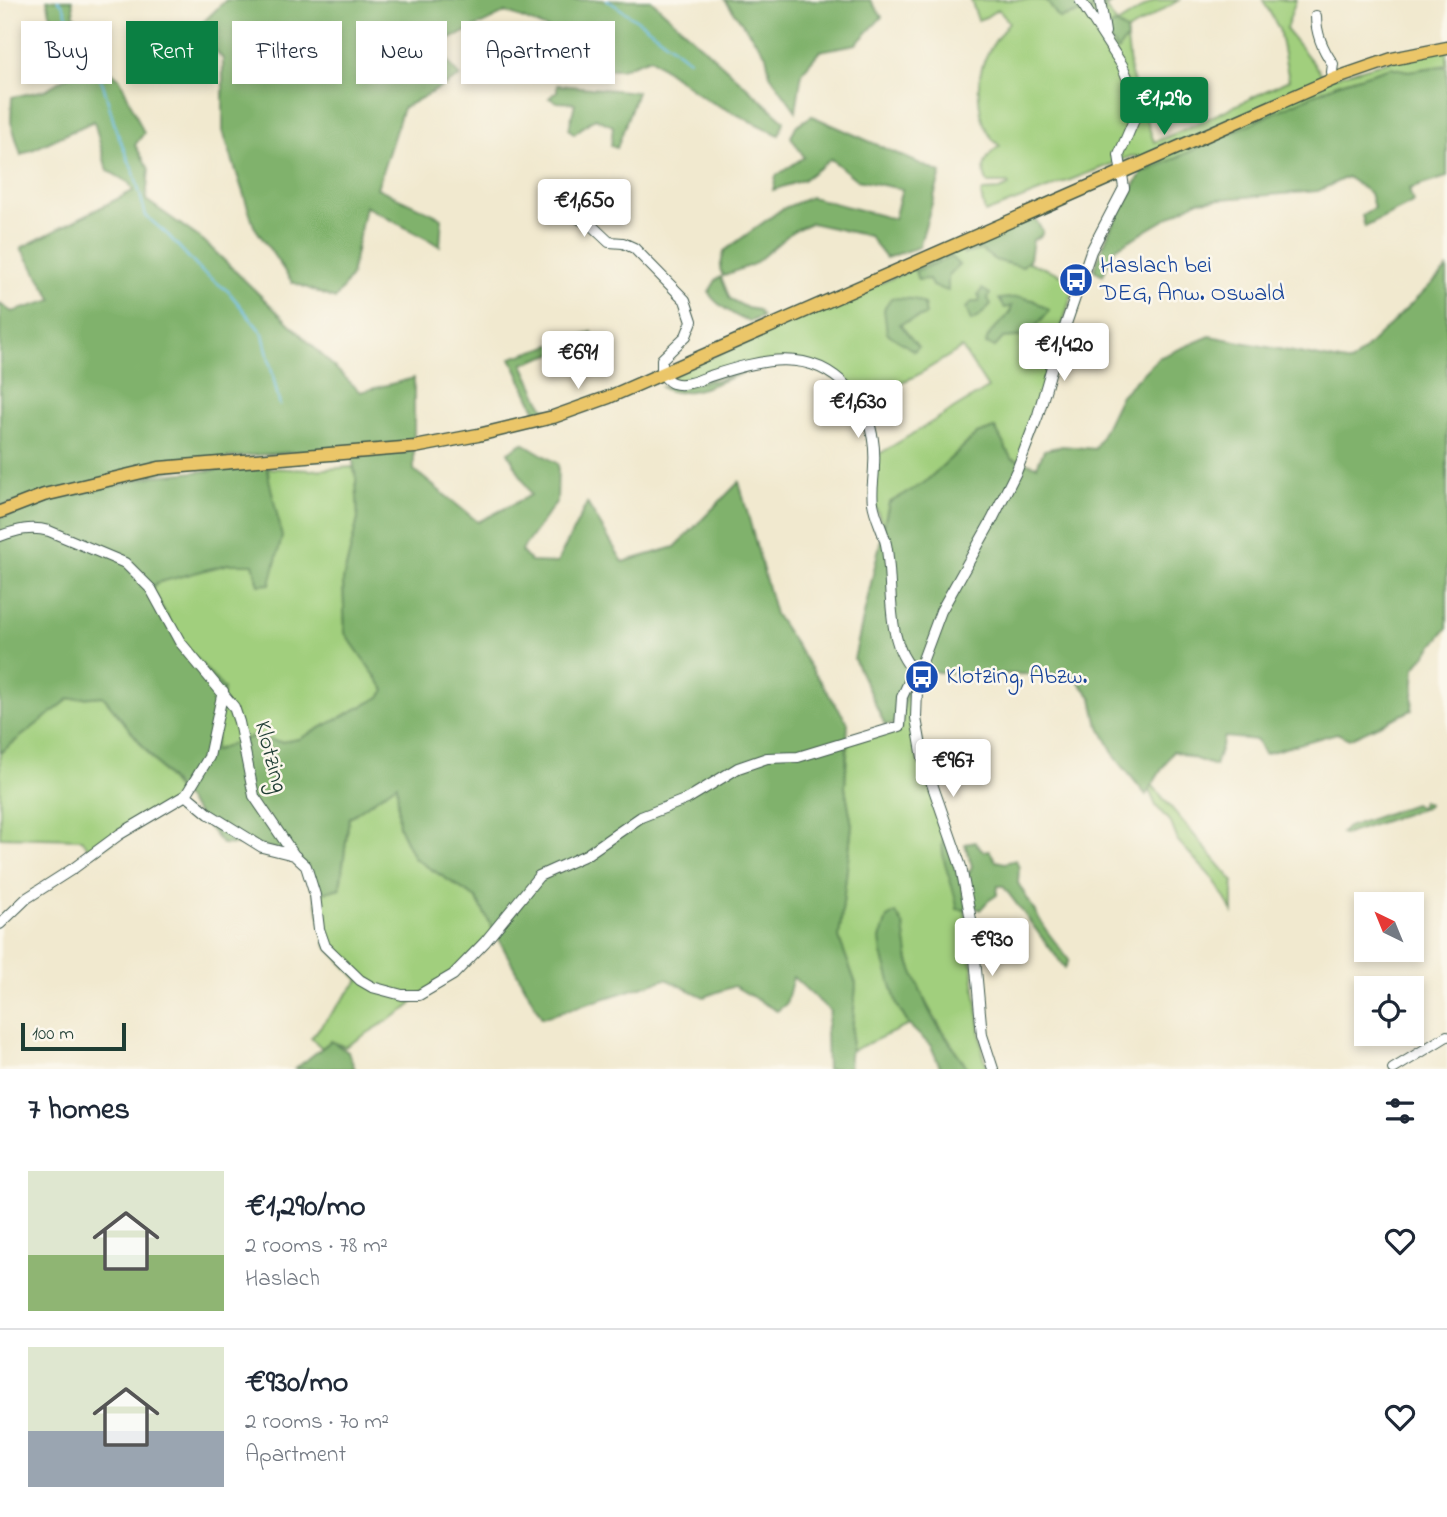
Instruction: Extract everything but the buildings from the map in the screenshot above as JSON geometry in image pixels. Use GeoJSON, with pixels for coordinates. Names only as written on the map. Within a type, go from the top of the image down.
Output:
{"type":"FeatureCollection","features":[{"type":"Feature","properties":{"kind":"main road"},"geometry":{"type":"LineString","coordinates":[[0,512],[57,492],[159,468],[415,447],[553,417],[609,397],[1334,79],[1402,56],[1447,48]]}},
{"type":"Feature","properties":{"kind":"street"},"geometry":{"type":"LineString","coordinates":[[993,1069],[982,1035],[972,925],[961,867],[955,844],[927,773],[919,741],[916,672],[941,611],[1017,470],[1038,415],[1091,251],[1124,188],[1119,155],[1134,120],[1135,97],[1122,65],[1080,0]]}},
{"type":"Feature","properties":{"kind":"street"},"geometry":{"type":"LineString","coordinates":[[1100,0],[1105,36]]}},
{"type":"Feature","properties":{"kind":"street"},"geometry":{"type":"LineString","coordinates":[[1316,16],[1316,27],[1327,56],[1333,64],[1334,79]]}},
{"type":"Feature","properties":{"kind":"street"},"geometry":{"type":"LineString","coordinates":[[574,216],[591,225],[609,242],[623,243],[634,248],[685,300],[692,321],[691,327],[686,336],[662,359],[662,373],[668,381],[679,384],[767,362],[804,360],[823,367],[850,390],[866,413],[873,434],[873,503],[886,542],[896,636],[906,664],[916,672]]}},
{"type":"Feature","properties":{"kind":"street","name":"Klotzing"},"geometry":{"type":"LineString","coordinates":[[0,536],[23,529],[38,528],[125,563],[150,589],[180,642],[234,706],[254,796],[294,855],[306,866],[315,895],[319,929],[326,946],[360,980],[372,987],[402,995],[419,995],[453,975],[485,942],[539,876],[586,855],[641,817],[687,799],[738,768],[767,758],[798,757],[900,726],[902,697],[916,672]]}},
{"type":"Feature","properties":{"kind":"street"},"geometry":{"type":"LineString","coordinates":[[0,924],[27,898],[74,869],[120,834],[186,795],[209,757],[223,691]]}},
{"type":"Feature","properties":{"kind":"street"},"geometry":{"type":"LineString","coordinates":[[186,795],[209,814],[262,847],[294,855]]}},
{"type":"Feature","properties":{"kind":"street"},"geometry":{"type":"LineString","coordinates":[[1393,1069],[1447,1036]]}},
{"type":"Feature","properties":{"kind":"green space"},"geometry":{"type":"Polygon","coordinates":[[[47,0],[72,0],[74,15],[79,21],[54,21],[47,0]]]}},
{"type":"Feature","properties":{"kind":"green space"},"geometry":{"type":"Polygon","coordinates":[[[226,0],[651,0],[784,121],[779,135],[707,100],[650,58],[615,69],[615,21],[529,21],[506,12],[487,21],[461,21],[461,34],[447,41],[447,21],[356,21],[356,84],[447,84],[447,60],[460,77],[403,108],[377,188],[442,218],[440,246],[365,206],[351,276],[335,299],[292,282],[254,226],[223,131],[223,59],[218,53],[218,21],[204,21],[226,0]]]}},
{"type":"Feature","properties":{"kind":"green space"},"geometry":{"type":"Polygon","coordinates":[[[725,0],[870,0],[882,17],[856,44],[820,51],[802,72],[796,111],[770,75],[766,55],[725,0]]]}},
{"type":"Feature","properties":{"kind":"green space"},"geometry":{"type":"Polygon","coordinates":[[[971,0],[1046,0],[1059,18],[1105,7],[1117,24],[1155,0],[1179,0],[1126,32],[1131,74],[1154,142],[1289,80],[1279,29],[1263,0],[1296,0],[1286,29],[1326,79],[1447,45],[1447,65],[1408,71],[1391,67],[1337,84],[1141,174],[1136,156],[1132,156],[985,213],[981,195],[983,191],[1009,186],[1008,183],[988,183],[985,177],[986,162],[991,153],[1000,146],[986,129],[982,118],[979,81],[987,54],[1009,22],[998,9],[978,20],[971,0]]]}},
{"type":"Feature","properties":{"kind":"green space"},"geometry":{"type":"Polygon","coordinates":[[[1046,0],[1119,0],[1105,7],[1059,18],[1046,0]]]}},
{"type":"Feature","properties":{"kind":"green space"},"geometry":{"type":"Polygon","coordinates":[[[1117,24],[1126,31],[1127,38],[1117,51],[1109,38],[1109,26],[1117,24]]]}},
{"type":"Feature","properties":{"kind":"green space"},"geometry":{"type":"Polygon","coordinates":[[[1443,66],[1447,68],[1447,177],[1409,189],[1413,203],[1365,227],[1362,216],[1374,208],[1370,193],[1347,177],[1318,191],[1197,201],[1115,249],[1103,275],[1094,270],[1110,229],[1141,174],[1337,84],[1391,67],[1408,71],[1443,66]]]}},
{"type":"Feature","properties":{"kind":"green space"},"geometry":{"type":"Polygon","coordinates":[[[112,72],[120,79],[144,133],[135,145],[149,169],[146,200],[204,241],[360,392],[414,378],[414,442],[233,457],[0,506],[0,304],[12,312],[53,300],[21,248],[133,191],[129,183],[107,170],[94,121],[21,155],[11,122],[12,97],[45,90],[55,84],[112,84],[112,72]]]}},
{"type":"Feature","properties":{"kind":"green space"},"geometry":{"type":"Polygon","coordinates":[[[557,85],[637,92],[617,148],[611,146],[613,126],[595,118],[574,134],[569,129],[575,103],[557,102],[549,98],[557,91],[557,85]]]}},
{"type":"Feature","properties":{"kind":"green space"},"geometry":{"type":"Polygon","coordinates":[[[812,116],[941,173],[919,247],[886,258],[869,236],[811,223],[793,231],[754,264],[723,276],[720,269],[724,251],[782,209],[811,197],[894,219],[902,189],[857,180],[831,159],[803,180],[773,190],[776,176],[804,157],[791,137],[796,126],[812,116]]]}},
{"type":"Feature","properties":{"kind":"green space"},"geometry":{"type":"Polygon","coordinates":[[[1034,217],[1043,231],[1041,236],[1033,240],[1030,259],[1022,267],[995,260],[981,250],[964,254],[963,249],[969,243],[996,237],[1034,217]]]}},
{"type":"Feature","properties":{"kind":"green space"},"geometry":{"type":"Polygon","coordinates":[[[975,242],[1076,280],[1021,461],[1011,458],[995,428],[977,434],[924,483],[889,503],[883,527],[872,497],[876,456],[988,388],[962,348],[914,377],[859,399],[845,383],[793,359],[683,385],[670,375],[975,242]]]}},
{"type":"Feature","properties":{"kind":"green space"},"geometry":{"type":"Polygon","coordinates":[[[951,257],[959,265],[948,276],[948,291],[932,286],[929,279],[918,280],[915,271],[951,257]]]}},
{"type":"Feature","properties":{"kind":"green space"},"geometry":{"type":"Polygon","coordinates":[[[1447,269],[1447,628],[1415,668],[1412,710],[1349,739],[1337,733],[1264,754],[1257,740],[1224,737],[1215,766],[1173,751],[1146,795],[1116,758],[1097,722],[1092,698],[1073,675],[941,673],[915,665],[898,724],[885,725],[854,659],[889,503],[924,483],[977,434],[995,428],[1011,458],[1037,466],[1044,450],[1062,446],[1095,449],[1121,395],[1158,358],[1210,336],[1351,363],[1447,269]]]}},
{"type":"Feature","properties":{"kind":"green space"},"geometry":{"type":"Polygon","coordinates":[[[721,277],[730,299],[747,308],[758,310],[762,317],[747,320],[734,315],[715,300],[709,292],[721,277]]]}},
{"type":"Feature","properties":{"kind":"green space"},"geometry":{"type":"Polygon","coordinates":[[[982,289],[990,294],[988,299],[991,304],[971,321],[966,308],[972,302],[979,302],[978,295],[982,289]]]}},
{"type":"Feature","properties":{"kind":"green space"},"geometry":{"type":"Polygon","coordinates":[[[1020,297],[1033,300],[1049,310],[1030,336],[1003,338],[995,347],[986,344],[990,333],[1007,316],[1012,306],[1005,308],[999,299],[1020,297]]]}},
{"type":"Feature","properties":{"kind":"green space"},"geometry":{"type":"Polygon","coordinates":[[[891,298],[914,299],[924,304],[926,315],[900,324],[918,347],[914,351],[887,333],[884,309],[891,298]]]}},
{"type":"Feature","properties":{"kind":"green space"},"geometry":{"type":"Polygon","coordinates":[[[592,332],[594,342],[599,348],[586,357],[574,346],[523,364],[542,405],[549,411],[537,414],[511,358],[592,332]]]}},
{"type":"Feature","properties":{"kind":"green space"},"geometry":{"type":"Polygon","coordinates":[[[752,368],[692,391],[670,391],[661,387],[719,380],[752,368]]]}},
{"type":"Feature","properties":{"kind":"green space"},"geometry":{"type":"Polygon","coordinates":[[[523,443],[558,464],[557,501],[521,551],[531,562],[557,563],[587,503],[623,562],[675,547],[739,482],[775,614],[848,723],[845,787],[852,825],[839,938],[856,984],[849,1069],[827,1069],[826,1032],[830,1011],[793,977],[786,1004],[777,1011],[734,986],[704,997],[666,979],[542,1018],[476,898],[414,858],[399,827],[397,784],[349,818],[340,888],[315,895],[306,867],[291,854],[268,848],[222,844],[103,696],[69,699],[0,753],[0,518],[50,500],[154,476],[266,465],[282,537],[270,584],[259,585],[253,564],[228,564],[156,583],[152,589],[180,641],[224,689],[214,751],[251,737],[281,742],[299,739],[380,697],[385,690],[345,633],[343,580],[358,519],[352,457],[414,451],[414,470],[478,522],[531,495],[508,452],[523,443]]]}},
{"type":"Feature","properties":{"kind":"green space"},"geometry":{"type":"Polygon","coordinates":[[[353,467],[358,519],[343,580],[345,633],[385,690],[381,697],[299,739],[281,742],[251,737],[213,751],[180,641],[152,589],[155,583],[228,564],[254,564],[269,480],[268,468],[311,470],[353,467]]]}},
{"type":"Feature","properties":{"kind":"green space"},"geometry":{"type":"Polygon","coordinates":[[[913,681],[912,705],[963,895],[983,1052],[988,1069],[968,1069],[923,996],[906,947],[897,1005],[909,1025],[851,1051],[856,984],[839,938],[852,825],[845,787],[848,742],[901,728],[904,699],[913,681]]]}},
{"type":"Feature","properties":{"kind":"green space"},"geometry":{"type":"Polygon","coordinates":[[[103,696],[183,797],[93,854],[81,839],[0,837],[0,753],[69,699],[103,696]]]}},
{"type":"Feature","properties":{"kind":"green space"},"geometry":{"type":"Polygon","coordinates":[[[398,783],[399,827],[414,858],[476,898],[494,931],[453,975],[419,995],[408,1008],[345,1047],[331,1041],[322,1048],[311,1038],[359,980],[326,946],[315,895],[340,888],[349,818],[398,783]]]}},
{"type":"Feature","properties":{"kind":"green space"},"geometry":{"type":"Polygon","coordinates":[[[1152,785],[1233,881],[1233,912],[1214,880],[1178,841],[1171,823],[1156,806],[1149,790],[1152,785]]]}},
{"type":"Feature","properties":{"kind":"green space"},"geometry":{"type":"Polygon","coordinates":[[[1422,801],[1428,804],[1426,807],[1344,835],[1341,833],[1347,827],[1414,804],[1420,808],[1422,801]]]}},
{"type":"Feature","properties":{"kind":"green space"},"geometry":{"type":"Polygon","coordinates":[[[944,836],[948,837],[968,910],[957,909],[943,854],[944,836]]]}},
{"type":"Feature","properties":{"kind":"green space"},"geometry":{"type":"Polygon","coordinates":[[[975,842],[984,852],[989,850],[996,861],[1005,863],[1016,860],[1019,868],[1018,883],[1046,930],[1069,960],[1065,968],[1003,886],[998,886],[997,895],[980,910],[972,905],[967,877],[972,866],[965,844],[975,842]]]}},
{"type":"Feature","properties":{"kind":"green space"},"geometry":{"type":"Polygon","coordinates":[[[896,913],[904,926],[909,962],[927,1006],[968,1069],[941,1069],[931,1046],[909,1025],[897,1005],[880,939],[887,918],[896,913]]]}},
{"type":"Feature","properties":{"kind":"green space"},"geometry":{"type":"Polygon","coordinates":[[[331,1041],[348,1052],[355,1069],[295,1069],[331,1041]]]}},
{"type":"Feature","properties":{"kind":"waterway"},"geometry":{"type":"LineString","coordinates":[[58,0],[103,84],[146,216],[168,235],[201,271],[228,291],[263,334],[280,406]]}},
{"type":"Feature","properties":{"kind":"waterway"},"geometry":{"type":"LineString","coordinates":[[607,0],[689,60]]}},
{"type":"Feature","properties":{"kind":"place","name":"Haslach bei DEG, Anw. Oswald"},"geometry":{"type":"Point","coordinates":[1076,280]}},
{"type":"Feature","properties":{"kind":"place","name":"Klotzing, Abzw."},"geometry":{"type":"Point","coordinates":[922,677]}}]}
